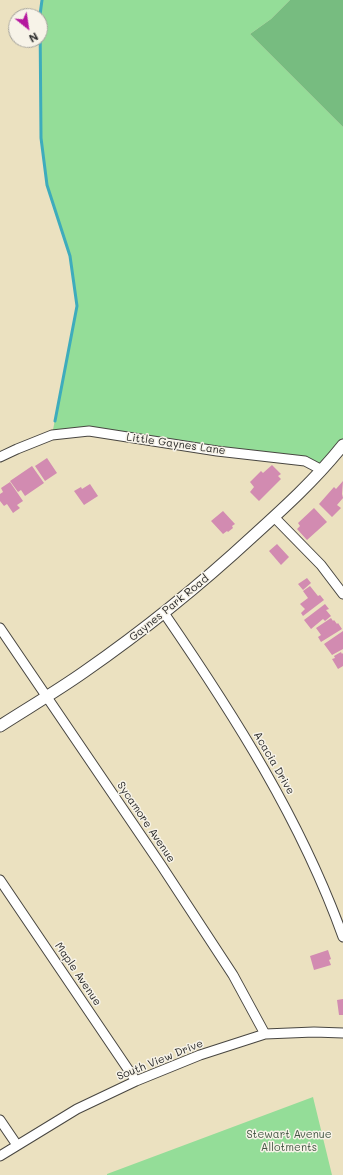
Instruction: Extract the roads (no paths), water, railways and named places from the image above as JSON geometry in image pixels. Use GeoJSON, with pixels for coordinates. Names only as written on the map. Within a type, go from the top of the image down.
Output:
{"type":"FeatureCollection","features":[{"type":"Feature","properties":{"kind":"street","name":"Little Gaynes Lane"},"geometry":{"type":"LineString","coordinates":[[0,456],[52,435],[89,431],[217,451],[305,461],[322,470]]}},
{"type":"Feature","properties":{"kind":"street"},"geometry":{"type":"LineString","coordinates":[[322,470],[343,444]]}},
{"type":"Feature","properties":{"kind":"street","name":"Gaynes Park Road"},"geometry":{"type":"LineString","coordinates":[[0,726],[89,669],[164,613],[215,571],[274,517],[322,470]]}},
{"type":"Feature","properties":{"kind":"street"},"geometry":{"type":"LineString","coordinates":[[274,517],[321,565],[343,594]]}},
{"type":"Feature","properties":{"kind":"street","name":"Acacia Drive"},"geometry":{"type":"LineString","coordinates":[[164,613],[206,674],[247,740],[289,814],[314,865],[335,913],[343,936]]}},
{"type":"Feature","properties":{"kind":"street","name":"Sycamore Avenue"},"geometry":{"type":"LineString","coordinates":[[0,628],[161,865],[233,975],[265,1034]]}},
{"type":"Feature","properties":{"kind":"street","name":"Maple Avenue"},"geometry":{"type":"LineString","coordinates":[[0,880],[136,1081]]}},
{"type":"Feature","properties":{"kind":"street","name":"South View Drive"},"geometry":{"type":"LineString","coordinates":[[0,1156],[77,1109],[136,1081],[200,1055],[265,1034],[343,1032]]}},
{"type":"Feature","properties":{"kind":"street"},"geometry":{"type":"LineString","coordinates":[[0,1120],[17,1145]]}},
{"type":"Feature","properties":{"kind":"waterway"},"geometry":{"type":"LineString","coordinates":[[42,0],[40,15],[41,138],[47,185],[70,256],[77,306],[55,421]]}},
{"type":"Feature","properties":{"kind":"park label","name":"Stewart Avenue Allotments"},"geometry":{"type":"Point","coordinates":[289,1141]}}]}
